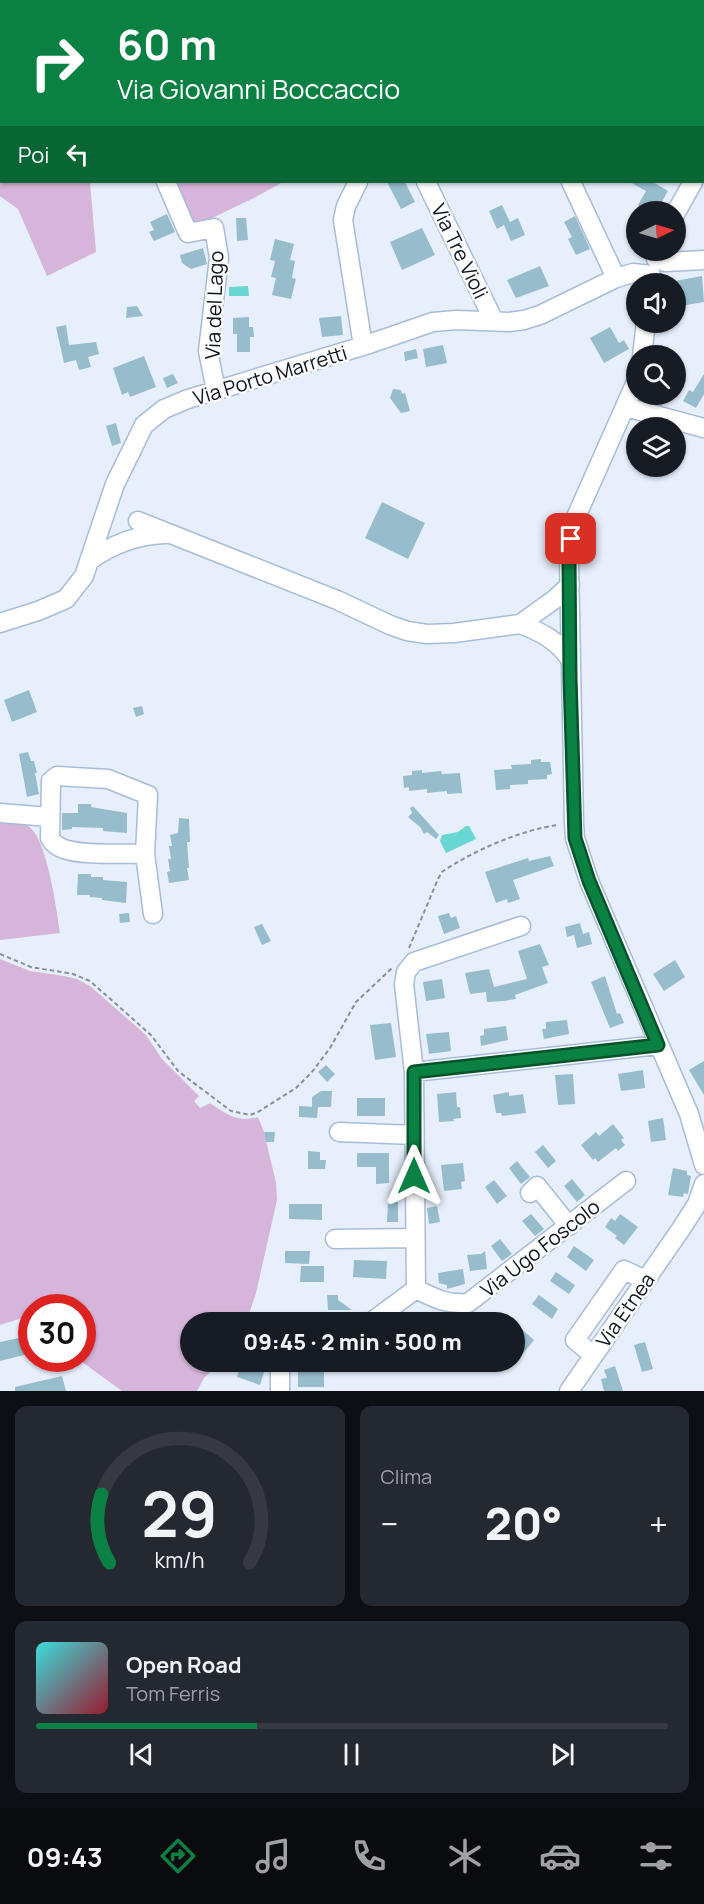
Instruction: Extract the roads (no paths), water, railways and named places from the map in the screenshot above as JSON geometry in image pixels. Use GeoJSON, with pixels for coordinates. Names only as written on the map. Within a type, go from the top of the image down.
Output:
{"type":"FeatureCollection","features":[{"type":"Feature","properties":{"kind":"street","name":"Via del Lago"},"geometry":{"type":"LineString","coordinates":[[166,183],[188,233],[214,228],[219,258],[208,351],[216,391]]}},
{"type":"Feature","properties":{"kind":"street"},"geometry":{"type":"LineString","coordinates":[[358,183],[346,206],[343,220],[363,346]]}},
{"type":"Feature","properties":{"kind":"street","name":"Via Tre Violi"},"geometry":{"type":"LineString","coordinates":[[426,183],[494,321]]}},
{"type":"Feature","properties":{"kind":"street"},"geometry":{"type":"LineString","coordinates":[[571,183],[616,278]]}},
{"type":"Feature","properties":{"kind":"street"},"geometry":{"type":"LineString","coordinates":[[682,201],[692,183]]}},
{"type":"Feature","properties":{"kind":"street","name":"Via Porto Marretti"},"geometry":{"type":"LineString","coordinates":[[0,623],[39,611],[66,599],[84,576],[115,484],[144,425],[164,409],[433,322],[524,320],[540,315],[616,278],[665,262],[704,260]]}},
{"type":"Feature","properties":{"kind":"street"},"geometry":{"type":"LineString","coordinates":[[704,428],[626,407],[576,517],[569,560],[575,838],[589,881],[689,1114],[704,1165]]}},
{"type":"Feature","properties":{"kind":"street"},"geometry":{"type":"LineString","coordinates":[[138,521],[185,538],[407,631],[427,634],[454,633],[520,624],[555,599],[570,585]]}},
{"type":"Feature","properties":{"kind":"street"},"geometry":{"type":"LineString","coordinates":[[90,560],[114,545],[131,538],[169,534]]}},
{"type":"Feature","properties":{"kind":"street"},"geometry":{"type":"LineString","coordinates":[[520,624],[541,632],[561,645],[570,659]]}},
{"type":"Feature","properties":{"kind":"street"},"geometry":{"type":"LineString","coordinates":[[145,854],[75,852],[62,849],[54,844],[50,837],[51,781],[57,776],[108,779],[148,795],[145,854],[153,914]]}},
{"type":"Feature","properties":{"kind":"street"},"geometry":{"type":"LineString","coordinates":[[0,813],[50,817]]}},
{"type":"Feature","properties":{"kind":"street"},"geometry":{"type":"LineString","coordinates":[[385,1312],[416,1290],[414,1072],[404,984],[406,972],[414,962],[521,926]]}},
{"type":"Feature","properties":{"kind":"street"},"geometry":{"type":"LineString","coordinates":[[414,1072],[658,1045]]}},
{"type":"Feature","properties":{"kind":"street"},"geometry":{"type":"LineString","coordinates":[[689,1114],[704,1135]]}},
{"type":"Feature","properties":{"kind":"street"},"geometry":{"type":"LineString","coordinates":[[339,1132],[414,1135]]}},
{"type":"Feature","properties":{"kind":"street","name":"Via Ugo Foscolo"},"geometry":{"type":"LineString","coordinates":[[416,1290],[444,1302],[468,1303],[626,1180]]}},
{"type":"Feature","properties":{"kind":"street","name":"Via Etnea"},"geometry":{"type":"LineString","coordinates":[[569,1391],[681,1229],[697,1204],[704,1184]]}},
{"type":"Feature","properties":{"kind":"street"},"geometry":{"type":"LineString","coordinates":[[530,1193],[537,1186],[569,1226]]}},
{"type":"Feature","properties":{"kind":"street"},"geometry":{"type":"LineString","coordinates":[[681,1229],[704,1214]]}},
{"type":"Feature","properties":{"kind":"street"},"geometry":{"type":"LineString","coordinates":[[335,1239],[415,1238]]}},
{"type":"Feature","properties":{"kind":"street"},"geometry":{"type":"LineString","coordinates":[[280,1372],[280,1391]]}}]}
